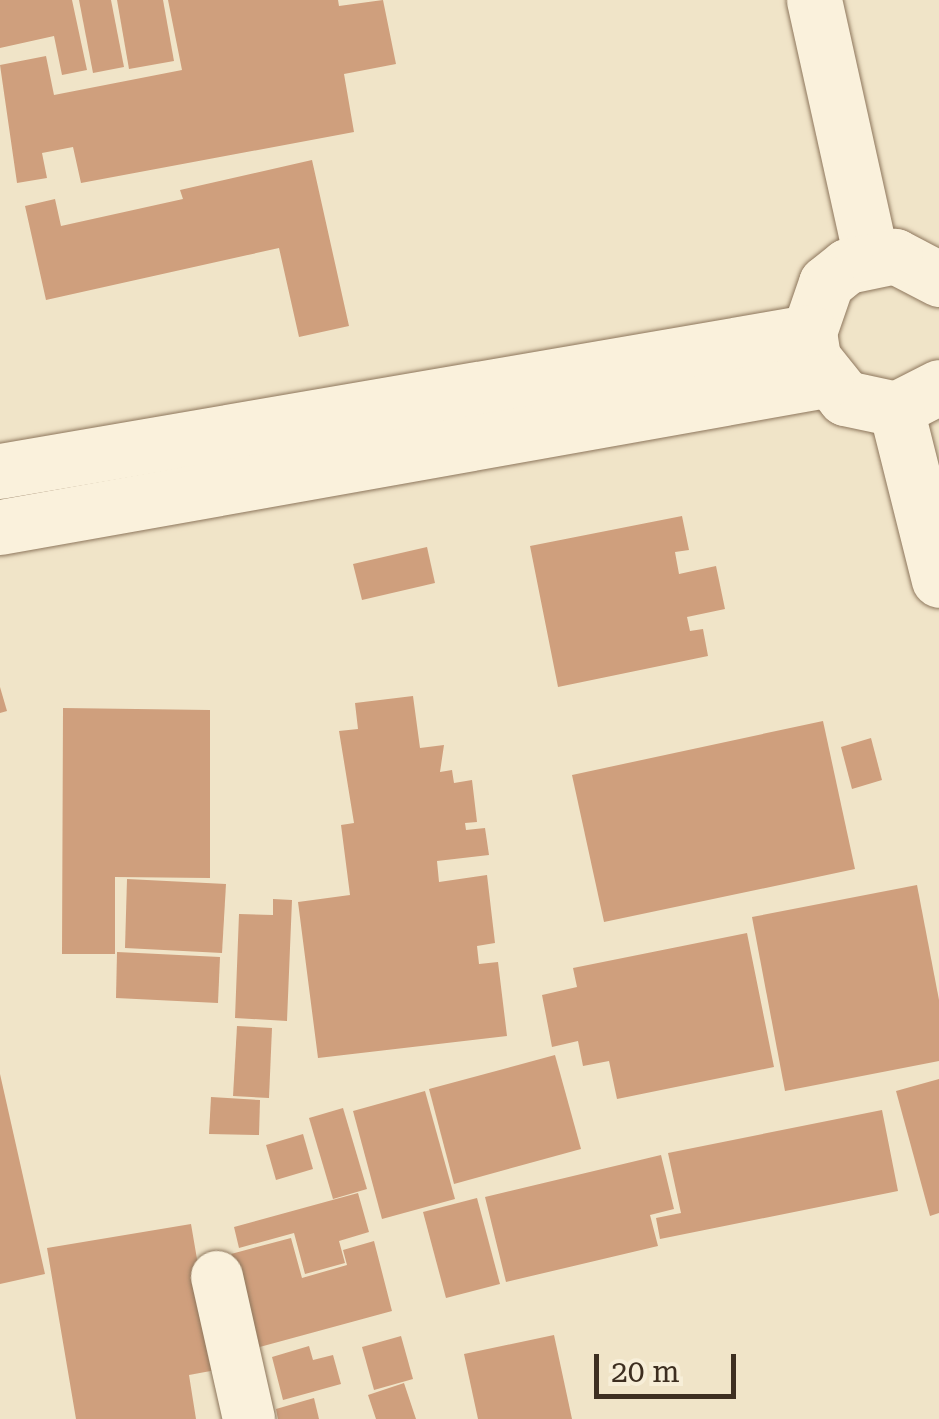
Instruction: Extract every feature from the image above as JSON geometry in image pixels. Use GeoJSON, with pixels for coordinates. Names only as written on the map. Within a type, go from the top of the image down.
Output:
{"type":"FeatureCollection","features":[{"type":"Feature","properties":{"kind":"street"},"geometry":{"type":"LineString","coordinates":[[814,0],[871,257]]}},
{"type":"Feature","properties":{"kind":"street"},"geometry":{"type":"LineString","coordinates":[[939,278],[918,264],[871,257],[826,283],[817,356],[857,403],[918,398],[939,580]]}},
{"type":"Feature","properties":{"kind":"street"},"geometry":{"type":"LineString","coordinates":[[0,472],[817,356]]}},
{"type":"Feature","properties":{"kind":"street"},"geometry":{"type":"LineString","coordinates":[[0,527],[817,356]]}},
{"type":"Feature","properties":{"kind":"street"},"geometry":{"type":"LineString","coordinates":[[216,1277],[249,1419]]}},
{"type":"Feature","properties":{"kind":"building"},"geometry":{"type":"Polygon","coordinates":[[[0,0],[72,0],[87,70],[62,75],[54,36],[0,48],[0,0]]]}},
{"type":"Feature","properties":{"kind":"building"},"geometry":{"type":"Polygon","coordinates":[[[79,0],[111,0],[124,67],[93,73],[79,0]]]}},
{"type":"Feature","properties":{"kind":"building"},"geometry":{"type":"Polygon","coordinates":[[[117,0],[163,0],[174,61],[129,69],[117,0]]]}},
{"type":"Feature","properties":{"kind":"building"},"geometry":{"type":"Polygon","coordinates":[[[168,0],[338,0],[339,6],[383,0],[396,64],[344,74],[354,132],[81,183],[73,147],[42,153],[47,178],[17,183],[0,65],[46,56],[54,95],[182,70],[168,0]]]}},
{"type":"Feature","properties":{"kind":"building"},"geometry":{"type":"Polygon","coordinates":[[[312,160],[349,326],[299,337],[279,248],[46,300],[25,206],[55,199],[61,226],[183,199],[180,190],[312,160]]]}},
{"type":"Feature","properties":{"kind":"building"},"geometry":{"type":"Polygon","coordinates":[[[682,516],[689,550],[675,552],[679,574],[716,566],[725,609],[687,617],[690,631],[703,629],[708,656],[558,687],[530,546],[682,516]]]}},
{"type":"Feature","properties":{"kind":"building"},"geometry":{"type":"Polygon","coordinates":[[[427,547],[435,583],[362,600],[353,564],[427,547]]]}},
{"type":"Feature","properties":{"kind":"building"},"geometry":{"type":"Polygon","coordinates":[[[0,687],[7,711],[0,713],[0,687]]]}},
{"type":"Feature","properties":{"kind":"building"},"geometry":{"type":"Polygon","coordinates":[[[413,696],[420,748],[444,745],[440,772],[452,770],[454,783],[472,780],[477,822],[465,823],[466,830],[485,828],[489,855],[437,861],[439,882],[487,875],[495,943],[477,946],[479,964],[498,962],[507,1036],[318,1058],[298,902],[350,895],[341,825],[354,823],[339,731],[358,729],[355,703],[413,696]]]}},
{"type":"Feature","properties":{"kind":"building"},"geometry":{"type":"Polygon","coordinates":[[[63,708],[210,710],[210,878],[115,877],[115,954],[62,954],[63,708]]]}},
{"type":"Feature","properties":{"kind":"building"},"geometry":{"type":"Polygon","coordinates":[[[823,721],[855,869],[604,922],[572,775],[823,721]]]}},
{"type":"Feature","properties":{"kind":"building"},"geometry":{"type":"Polygon","coordinates":[[[871,738],[882,780],[852,789],[841,747],[871,738]]]}},
{"type":"Feature","properties":{"kind":"building"},"geometry":{"type":"Polygon","coordinates":[[[127,879],[226,884],[222,953],[125,948],[127,879]]]}},
{"type":"Feature","properties":{"kind":"building"},"geometry":{"type":"Polygon","coordinates":[[[917,885],[939,1000],[939,1061],[785,1091],[752,917],[917,885]]]}},
{"type":"Feature","properties":{"kind":"building"},"geometry":{"type":"Polygon","coordinates":[[[273,899],[292,900],[287,1021],[235,1018],[239,914],[273,915],[273,899]]]}},
{"type":"Feature","properties":{"kind":"building"},"geometry":{"type":"Polygon","coordinates":[[[747,933],[774,1067],[617,1099],[609,1061],[583,1066],[578,1041],[552,1047],[542,995],[577,987],[573,968],[747,933]]]}},
{"type":"Feature","properties":{"kind":"building"},"geometry":{"type":"Polygon","coordinates":[[[117,952],[220,957],[218,1003],[116,998],[117,952]]]}},
{"type":"Feature","properties":{"kind":"building"},"geometry":{"type":"Polygon","coordinates":[[[237,1026],[272,1028],[269,1098],[233,1096],[237,1026]]]}},
{"type":"Feature","properties":{"kind":"building"},"geometry":{"type":"Polygon","coordinates":[[[555,1055],[581,1149],[454,1184],[429,1089],[555,1055]]]}},
{"type":"Feature","properties":{"kind":"building"},"geometry":{"type":"Polygon","coordinates":[[[0,1074],[45,1274],[0,1284],[0,1074]]]}},
{"type":"Feature","properties":{"kind":"building"},"geometry":{"type":"Polygon","coordinates":[[[939,1079],[939,1213],[930,1216],[896,1091],[939,1079]]]}},
{"type":"Feature","properties":{"kind":"building"},"geometry":{"type":"Polygon","coordinates":[[[425,1091],[455,1199],[382,1219],[353,1111],[425,1091]]]}},
{"type":"Feature","properties":{"kind":"building"},"geometry":{"type":"Polygon","coordinates":[[[211,1097],[260,1100],[259,1135],[209,1134],[211,1097]]]}},
{"type":"Feature","properties":{"kind":"building"},"geometry":{"type":"Polygon","coordinates":[[[343,1108],[367,1189],[333,1199],[309,1118],[343,1108]]]}},
{"type":"Feature","properties":{"kind":"building"},"geometry":{"type":"Polygon","coordinates":[[[882,1110],[898,1191],[660,1239],[656,1218],[681,1213],[668,1153],[882,1110]]]}},
{"type":"Feature","properties":{"kind":"building"},"geometry":{"type":"Polygon","coordinates":[[[303,1134],[313,1169],[276,1180],[266,1145],[303,1134]]]}},
{"type":"Feature","properties":{"kind":"building"},"geometry":{"type":"Polygon","coordinates":[[[661,1155],[674,1209],[650,1215],[658,1246],[506,1282],[485,1197],[661,1155]]]}},
{"type":"Feature","properties":{"kind":"building"},"geometry":{"type":"Polygon","coordinates":[[[358,1193],[369,1232],[339,1241],[345,1263],[305,1274],[294,1233],[239,1248],[234,1227],[358,1193]]]}},
{"type":"Feature","properties":{"kind":"building"},"geometry":{"type":"Polygon","coordinates":[[[477,1198],[500,1284],[446,1298],[423,1212],[477,1198]]]}},
{"type":"Feature","properties":{"kind":"building"},"geometry":{"type":"Polygon","coordinates":[[[191,1224],[216,1370],[189,1375],[196,1419],[76,1419],[47,1248],[191,1224]]]}},
{"type":"Feature","properties":{"kind":"building"},"geometry":{"type":"Polygon","coordinates":[[[291,1238],[302,1278],[347,1265],[343,1250],[374,1241],[392,1311],[256,1348],[231,1254],[291,1238]]]}},
{"type":"Feature","properties":{"kind":"building"},"geometry":{"type":"Polygon","coordinates":[[[554,1335],[572,1419],[478,1419],[464,1354],[554,1335]]]}},
{"type":"Feature","properties":{"kind":"building"},"geometry":{"type":"Polygon","coordinates":[[[401,1336],[413,1379],[374,1390],[362,1347],[401,1336]]]}},
{"type":"Feature","properties":{"kind":"building"},"geometry":{"type":"Polygon","coordinates":[[[309,1346],[313,1360],[333,1355],[341,1384],[283,1400],[272,1357],[309,1346]]]}},
{"type":"Feature","properties":{"kind":"building"},"geometry":{"type":"Polygon","coordinates":[[[404,1383],[416,1419],[376,1419],[368,1395],[404,1383]]]}},
{"type":"Feature","properties":{"kind":"building"},"geometry":{"type":"Polygon","coordinates":[[[314,1398],[319,1419],[278,1419],[276,1409],[314,1398]]]}}]}
